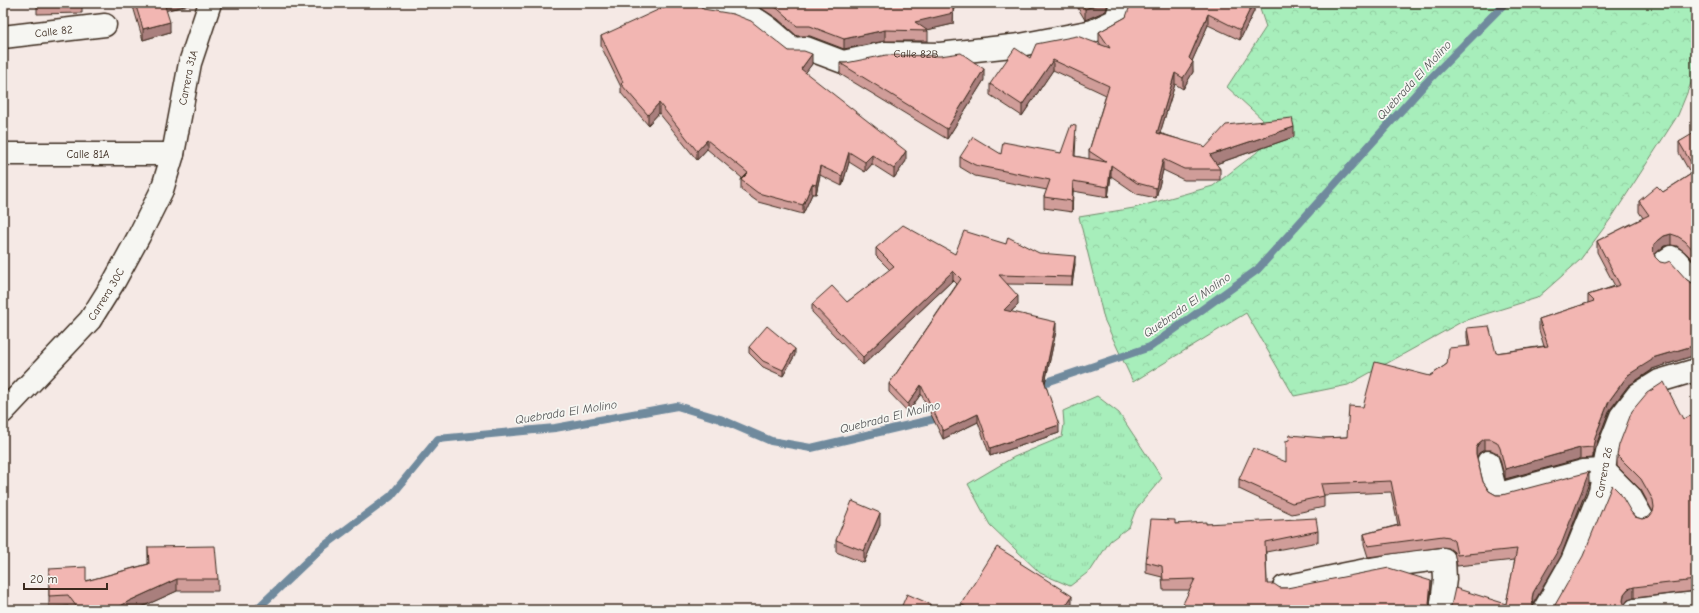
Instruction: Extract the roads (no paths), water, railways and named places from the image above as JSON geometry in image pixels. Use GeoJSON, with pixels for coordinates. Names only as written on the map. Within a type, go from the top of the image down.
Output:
{"type":"FeatureCollection","features":[{"type":"Feature","properties":{"kind":"street","name":"Carrera 31A"},"geometry":{"type":"LineString","coordinates":[[173,154],[190,63],[210,3]]}},
{"type":"Feature","properties":{"kind":"street","name":"Calle 82B"},"geometry":{"type":"LineString","coordinates":[[711,6],[745,14],[760,22],[793,48],[806,48],[843,62],[885,53],[940,54],[1020,45],[1093,32],[1116,20],[1121,3]]}},
{"type":"Feature","properties":{"kind":"street","name":"Calle 82"},"geometry":{"type":"LineString","coordinates":[[3,37],[105,25]]}},
{"type":"Feature","properties":{"kind":"street","name":"Calle 81A"},"geometry":{"type":"LineString","coordinates":[[3,154],[173,154]]}},
{"type":"Feature","properties":{"kind":"street","name":"Carrera 30C"},"geometry":{"type":"LineString","coordinates":[[3,412],[90,320],[115,280],[143,229],[162,190],[173,154]]}},
{"type":"Feature","properties":{"kind":"street"},"geometry":{"type":"LineString","coordinates":[[1665,261],[1671,257],[1676,260],[1696,282]]}},
{"type":"Feature","properties":{"kind":"street","name":"Carrera 26"},"geometry":{"type":"LineString","coordinates":[[1546,610],[1572,561],[1600,492],[1607,452],[1621,416],[1638,394],[1659,381],[1696,370]]}},
{"type":"Feature","properties":{"kind":"street"},"geometry":{"type":"LineString","coordinates":[[1488,462],[1495,489],[1500,494],[1583,471],[1604,470],[1630,496],[1642,517]]}},
{"type":"Feature","properties":{"kind":"street"},"geometry":{"type":"LineString","coordinates":[[1284,587],[1363,570],[1420,561],[1444,559],[1445,579],[1441,610]]}},
{"type":"Feature","properties":{"kind":"street"},"geometry":{"type":"LineString","coordinates":[[1635,610],[1696,603]]}},
{"type":"Feature","properties":{"kind":"waterway","name":"Quebrada El Molino"},"geometry":{"type":"LineString","coordinates":[[1035,386],[1150,347],[1257,270],[1425,84],[1505,3]]}},
{"type":"Feature","properties":{"kind":"waterway","name":"Quebrada El Molino"},"geometry":{"type":"LineString","coordinates":[[256,610],[320,549],[391,496],[438,439],[555,428],[677,406],[720,419],[771,441],[811,448],[943,417]]}}]}
